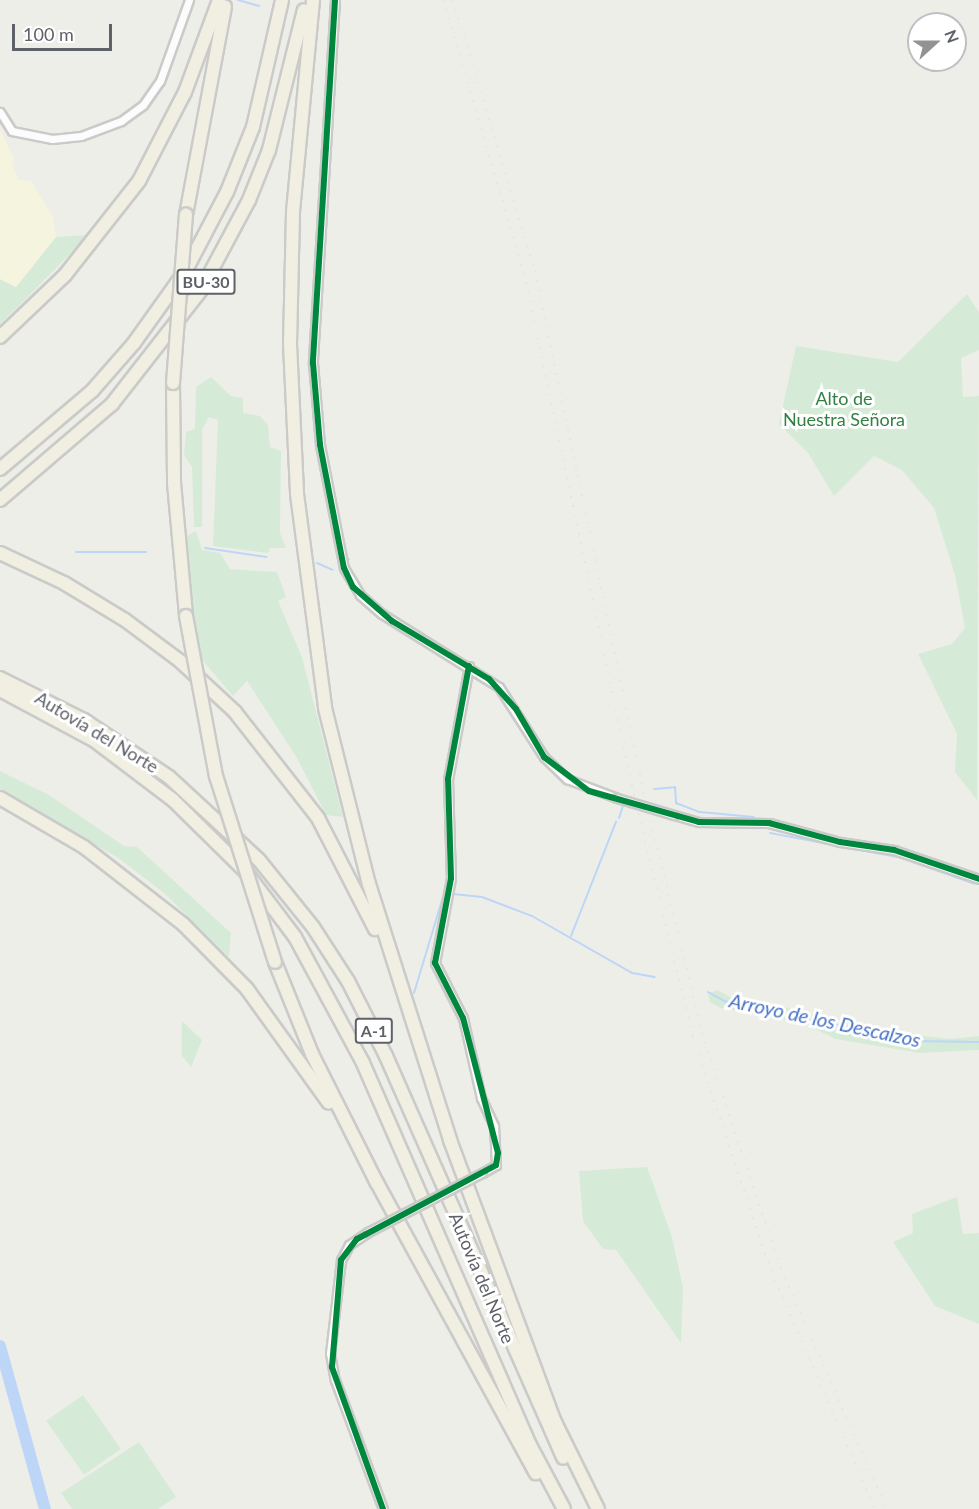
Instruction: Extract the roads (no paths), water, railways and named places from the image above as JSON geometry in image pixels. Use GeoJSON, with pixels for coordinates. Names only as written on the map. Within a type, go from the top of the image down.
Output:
{"type":"FeatureCollection","features":[{"type":"Feature","properties":{"kind":"highway"},"geometry":{"type":"LineString","coordinates":[[0,337],[65,275],[139,181],[185,92],[219,0]]}},
{"type":"Feature","properties":{"kind":"highway"},"geometry":{"type":"LineString","coordinates":[[226,0],[186,215],[173,383],[174,483],[186,616],[216,776],[274,962],[312,1054],[377,1184],[556,1509]]}},
{"type":"Feature","properties":{"kind":"highway","name":"BU-30"},"geometry":{"type":"LineString","coordinates":[[0,470],[92,391],[134,343],[186,270],[227,192],[253,127],[282,0]]}},
{"type":"Feature","properties":{"kind":"highway","name":"BU-30"},"geometry":{"type":"LineString","coordinates":[[0,500],[112,404],[201,290],[249,200],[269,150],[292,75],[306,0]]}},
{"type":"Feature","properties":{"kind":"highway"},"geometry":{"type":"LineString","coordinates":[[312,0],[293,213],[290,313],[294,452],[306,579],[342,784],[450,1140]]}},
{"type":"Feature","properties":{"kind":"highway"},"geometry":{"type":"LineString","coordinates":[[0,553],[64,583],[151,638],[235,712],[288,776],[336,846],[369,913],[450,1140],[555,1422],[598,1509]]}},
{"type":"Feature","properties":{"kind":"highway","name":"Autovía del Norte"},"geometry":{"type":"LineString","coordinates":[[0,678],[84,720],[169,777],[259,860],[313,927],[353,991],[386,1056],[532,1395],[591,1509]]}},
{"type":"Feature","properties":{"kind":"highway","name":"Autovía del Norte"},"geometry":{"type":"LineString","coordinates":[[0,690],[95,741],[173,800],[246,872],[295,937],[363,1063],[530,1445],[564,1509]]}},
{"type":"Feature","properties":{"kind":"highway"},"geometry":{"type":"LineString","coordinates":[[0,798],[118,870],[210,949],[285,1038],[377,1184]]}},
{"type":"Feature","properties":{"kind":"street"},"geometry":{"type":"LineString","coordinates":[[0,112],[12,131],[52,138],[81,136],[121,121],[143,105],[160,81],[189,0]]}},
{"type":"Feature","properties":{"kind":"street"},"geometry":{"type":"LineString","coordinates":[[335,0],[313,363],[316,419],[347,578],[367,602],[499,687],[544,757],[567,779],[617,798],[699,822],[769,823],[840,842],[894,850],[979,879]]}},
{"type":"Feature","properties":{"kind":"street"},"geometry":{"type":"LineString","coordinates":[[383,1509],[334,1380],[330,1353],[341,1260],[349,1245],[368,1232],[496,1165],[494,1126],[481,1098],[463,1018],[435,963],[451,878],[448,778],[469,666]]}},
{"type":"Feature","properties":{"kind":"waterway"},"geometry":{"type":"LineString","coordinates":[[238,0],[259,6]]}},
{"type":"Feature","properties":{"kind":"waterway"},"geometry":{"type":"LineString","coordinates":[[205,548],[266,557]]}},
{"type":"Feature","properties":{"kind":"waterway"},"geometry":{"type":"LineString","coordinates":[[76,552],[146,552]]}},
{"type":"Feature","properties":{"kind":"waterway"},"geometry":{"type":"LineString","coordinates":[[317,563],[333,570]]}},
{"type":"Feature","properties":{"kind":"waterway"},"geometry":{"type":"LineString","coordinates":[[654,789],[675,787],[676,803],[700,812],[754,817]]}},
{"type":"Feature","properties":{"kind":"waterway"},"geometry":{"type":"LineString","coordinates":[[619,818],[626,797]]}},
{"type":"Feature","properties":{"kind":"waterway"},"geometry":{"type":"LineString","coordinates":[[571,936],[616,822]]}},
{"type":"Feature","properties":{"kind":"waterway"},"geometry":{"type":"LineString","coordinates":[[770,833],[902,858],[975,884]]}},
{"type":"Feature","properties":{"kind":"waterway"},"geometry":{"type":"LineString","coordinates":[[453,894],[482,897],[532,916],[632,973],[655,977]]}},
{"type":"Feature","properties":{"kind":"waterway"},"geometry":{"type":"LineString","coordinates":[[414,993],[443,897]]}},
{"type":"Feature","properties":{"kind":"waterway","name":"Arroyo de los Descalzos"},"geometry":{"type":"LineString","coordinates":[[708,992],[724,1001],[913,1041],[979,1042]]}},
{"type":"Feature","properties":{"kind":"waterway"},"geometry":{"type":"LineString","coordinates":[[0,1346],[45,1509]]}},
{"type":"Feature","properties":{"kind":"railway"},"geometry":{"type":"LineString","coordinates":[[443,0],[524,273],[634,795],[693,1037],[771,1271],[875,1509]]}},
{"type":"Feature","properties":{"kind":"railway"},"geometry":{"type":"LineString","coordinates":[[453,0],[535,271],[644,793],[702,1033],[781,1269],[887,1509]]}},
{"type":"Feature","properties":{"kind":"park label","name":"Alto de Nuestra Señora"},"geometry":{"type":"Point","coordinates":[844,409]}}]}
